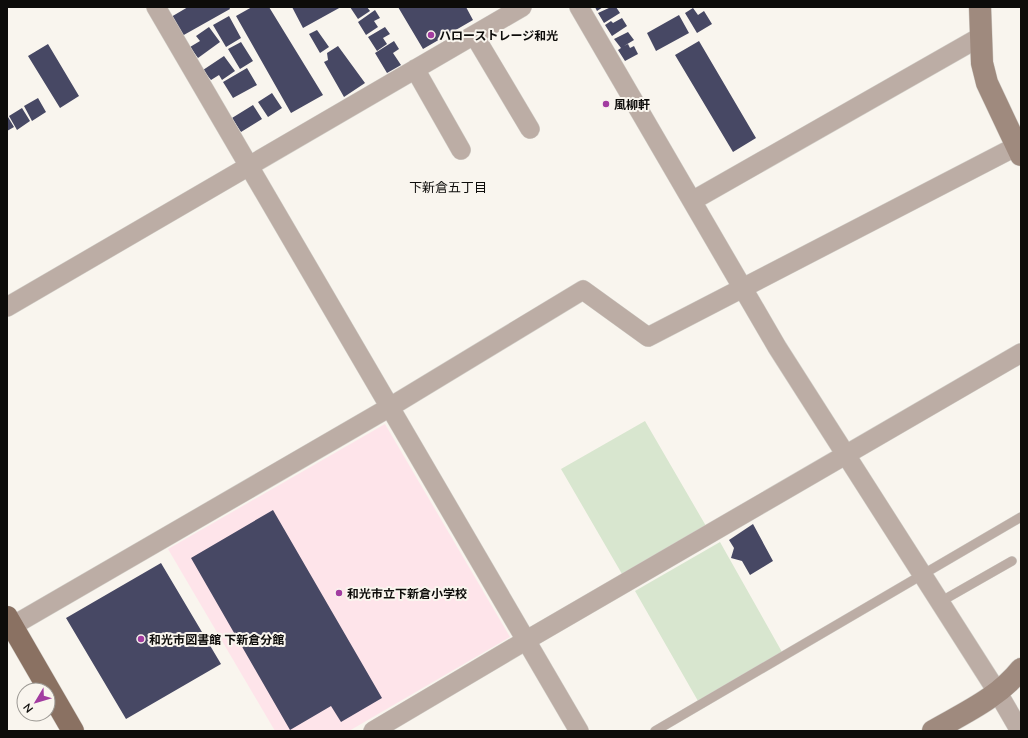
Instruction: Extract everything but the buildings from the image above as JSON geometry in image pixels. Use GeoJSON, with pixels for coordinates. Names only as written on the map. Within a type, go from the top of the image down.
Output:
{"type":"FeatureCollection","features":[{"type":"Feature","properties":{"kind":"main road"},"geometry":{"type":"LineString","coordinates":[[9,624],[73,731]]}},
{"type":"Feature","properties":{"kind":"street"},"geometry":{"type":"LineString","coordinates":[[156,7],[525,641],[579,731]]}},
{"type":"Feature","properties":{"kind":"street"},"geometry":{"type":"LineString","coordinates":[[7,307],[248,165],[522,7]]}},
{"type":"Feature","properties":{"kind":"street"},"geometry":{"type":"LineString","coordinates":[[579,7],[777,347],[998,693],[1020,731]]}},
{"type":"Feature","properties":{"kind":"street"},"geometry":{"type":"LineString","coordinates":[[9,624],[390,407],[583,290],[648,337],[743,287],[1019,151],[987,83],[982,63],[980,7]]}},
{"type":"Feature","properties":{"kind":"street"},"geometry":{"type":"LineString","coordinates":[[474,35],[530,129]]}},
{"type":"Feature","properties":{"kind":"street"},"geometry":{"type":"LineString","coordinates":[[692,201],[980,37]]}},
{"type":"Feature","properties":{"kind":"street"},"geometry":{"type":"LineString","coordinates":[[415,69],[462,150]]}},
{"type":"Feature","properties":{"kind":"street"},"geometry":{"type":"LineString","coordinates":[[374,731],[525,641],[1021,353]]}},
{"type":"Feature","properties":{"kind":"street"},"geometry":{"type":"LineString","coordinates":[[934,731],[998,693],[1011,682],[1021,669]]}},
{"type":"Feature","properties":{"kind":"lane"},"geometry":{"type":"LineString","coordinates":[[655,731],[1021,517]]}},
{"type":"Feature","properties":{"kind":"lane"},"geometry":{"type":"LineString","coordinates":[[940,602],[1012,561]]}},
{"type":"Feature","properties":{"kind":"shaded area","name":"和光市立下新倉小学校"},"geometry":{"type":"Polygon","coordinates":[[[385,424],[510,637],[349,731],[275,731],[168,549],[385,424]]]}},
{"type":"Feature","properties":{"kind":"green space"},"geometry":{"type":"Polygon","coordinates":[[[645,421],[706,526],[622,574],[561,469],[645,421]]]}},
{"type":"Feature","properties":{"kind":"green space"},"geometry":{"type":"Polygon","coordinates":[[[720,542],[782,652],[698,701],[635,591],[720,542]]]}},
{"type":"Feature","properties":{"kind":"place","name":"ハローストレージ和光"},"geometry":{"type":"Point","coordinates":[431,35]}},
{"type":"Feature","properties":{"kind":"place","name":"風柳軒"},"geometry":{"type":"Point","coordinates":[606,104]}},
{"type":"Feature","properties":{"kind":"place","name":"和光市立下新倉小学校"},"geometry":{"type":"Point","coordinates":[339,593]}},
{"type":"Feature","properties":{"kind":"place","name":"和光市図書館 下新倉分館"},"geometry":{"type":"Point","coordinates":[141,639]}},
{"type":"Feature","properties":{"kind":"district","name":"下新倉五丁目"},"geometry":{"type":"Point","coordinates":[448,187]}}]}
